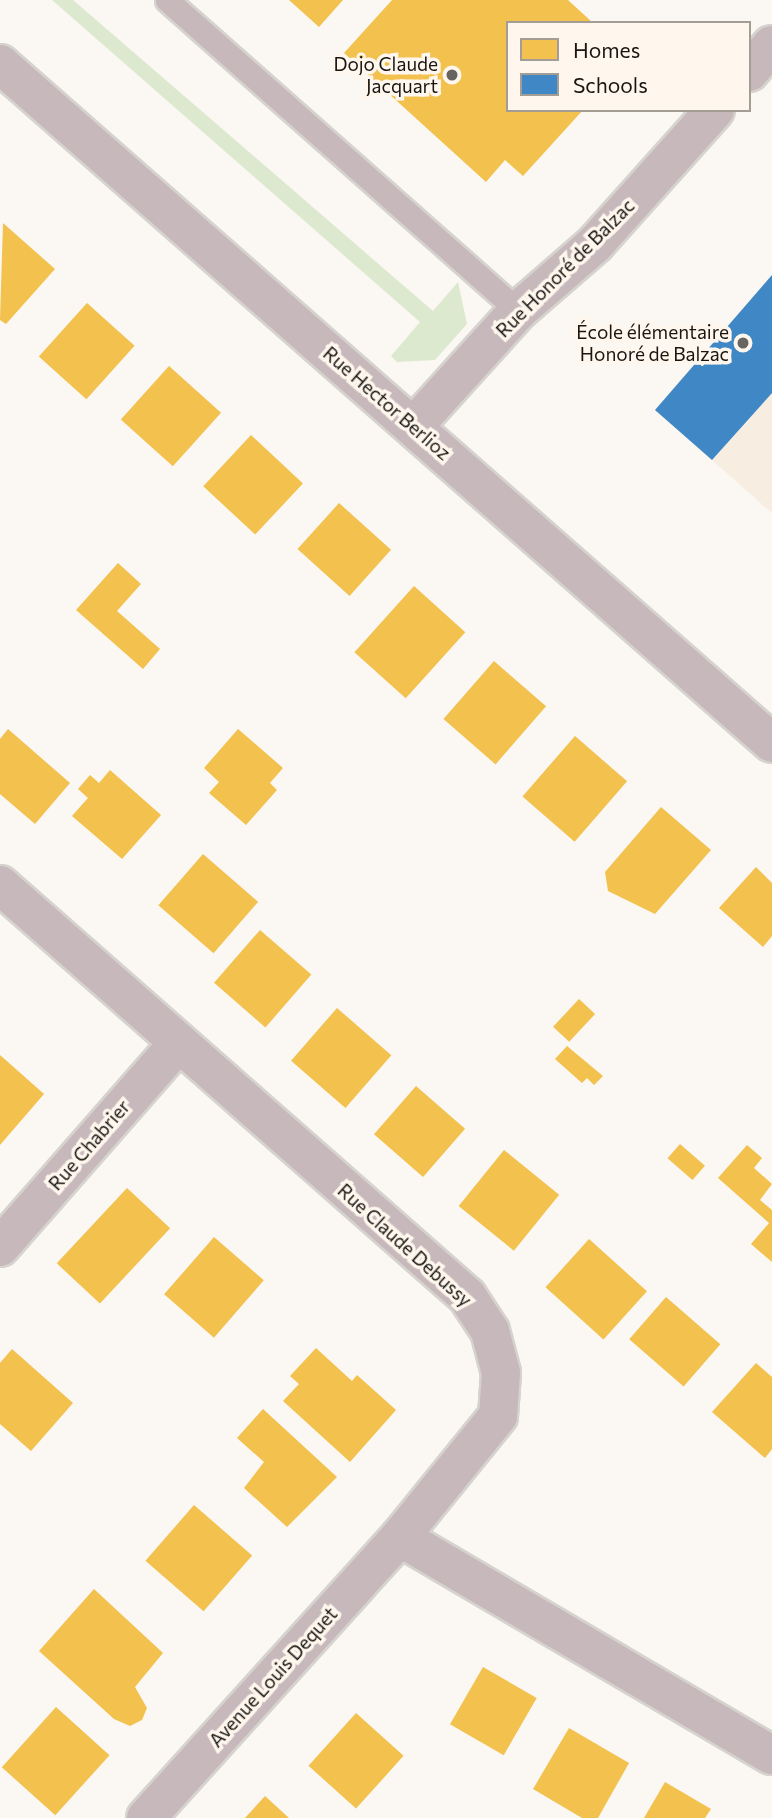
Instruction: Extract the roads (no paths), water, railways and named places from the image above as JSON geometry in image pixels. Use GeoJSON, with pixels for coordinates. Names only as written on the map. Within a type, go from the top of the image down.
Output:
{"type":"FeatureCollection","features":[{"type":"Feature","properties":{"kind":"street"},"geometry":{"type":"LineString","coordinates":[[751,70],[772,45]]}},
{"type":"Feature","properties":{"kind":"street","name":"Rue Hector Berlioz"},"geometry":{"type":"LineString","coordinates":[[0,64],[772,743]]}},
{"type":"Feature","properties":{"kind":"street","name":"Rue Honoré de Balzac"},"geometry":{"type":"LineString","coordinates":[[414,426],[518,311],[595,244],[713,112]]}},
{"type":"Feature","properties":{"kind":"street","name":"Rue Claude Debussy"},"geometry":{"type":"LineString","coordinates":[[0,885],[467,1296],[490,1331],[501,1373],[498,1416],[400,1537]]}},
{"type":"Feature","properties":{"kind":"street","name":"Rue Chabrier"},"geometry":{"type":"LineString","coordinates":[[0,1247],[178,1044]]}},
{"type":"Feature","properties":{"kind":"street"},"geometry":{"type":"LineString","coordinates":[[400,1537],[772,1755]]}},
{"type":"Feature","properties":{"kind":"street","name":"Avenue Louis Dequet"},"geometry":{"type":"LineString","coordinates":[[146,1818],[400,1537]]}},
{"type":"Feature","properties":{"kind":"lane"},"geometry":{"type":"LineString","coordinates":[[167,0],[518,311]]}},
{"type":"Feature","properties":{"kind":"place","name":"Dojo Claude Jacquart"},"geometry":{"type":"Point","coordinates":[452,75]}},
{"type":"Feature","properties":{"kind":"place","name":"École élémentaire Honoré de Balzac"},"geometry":{"type":"Point","coordinates":[743,343]}}]}
